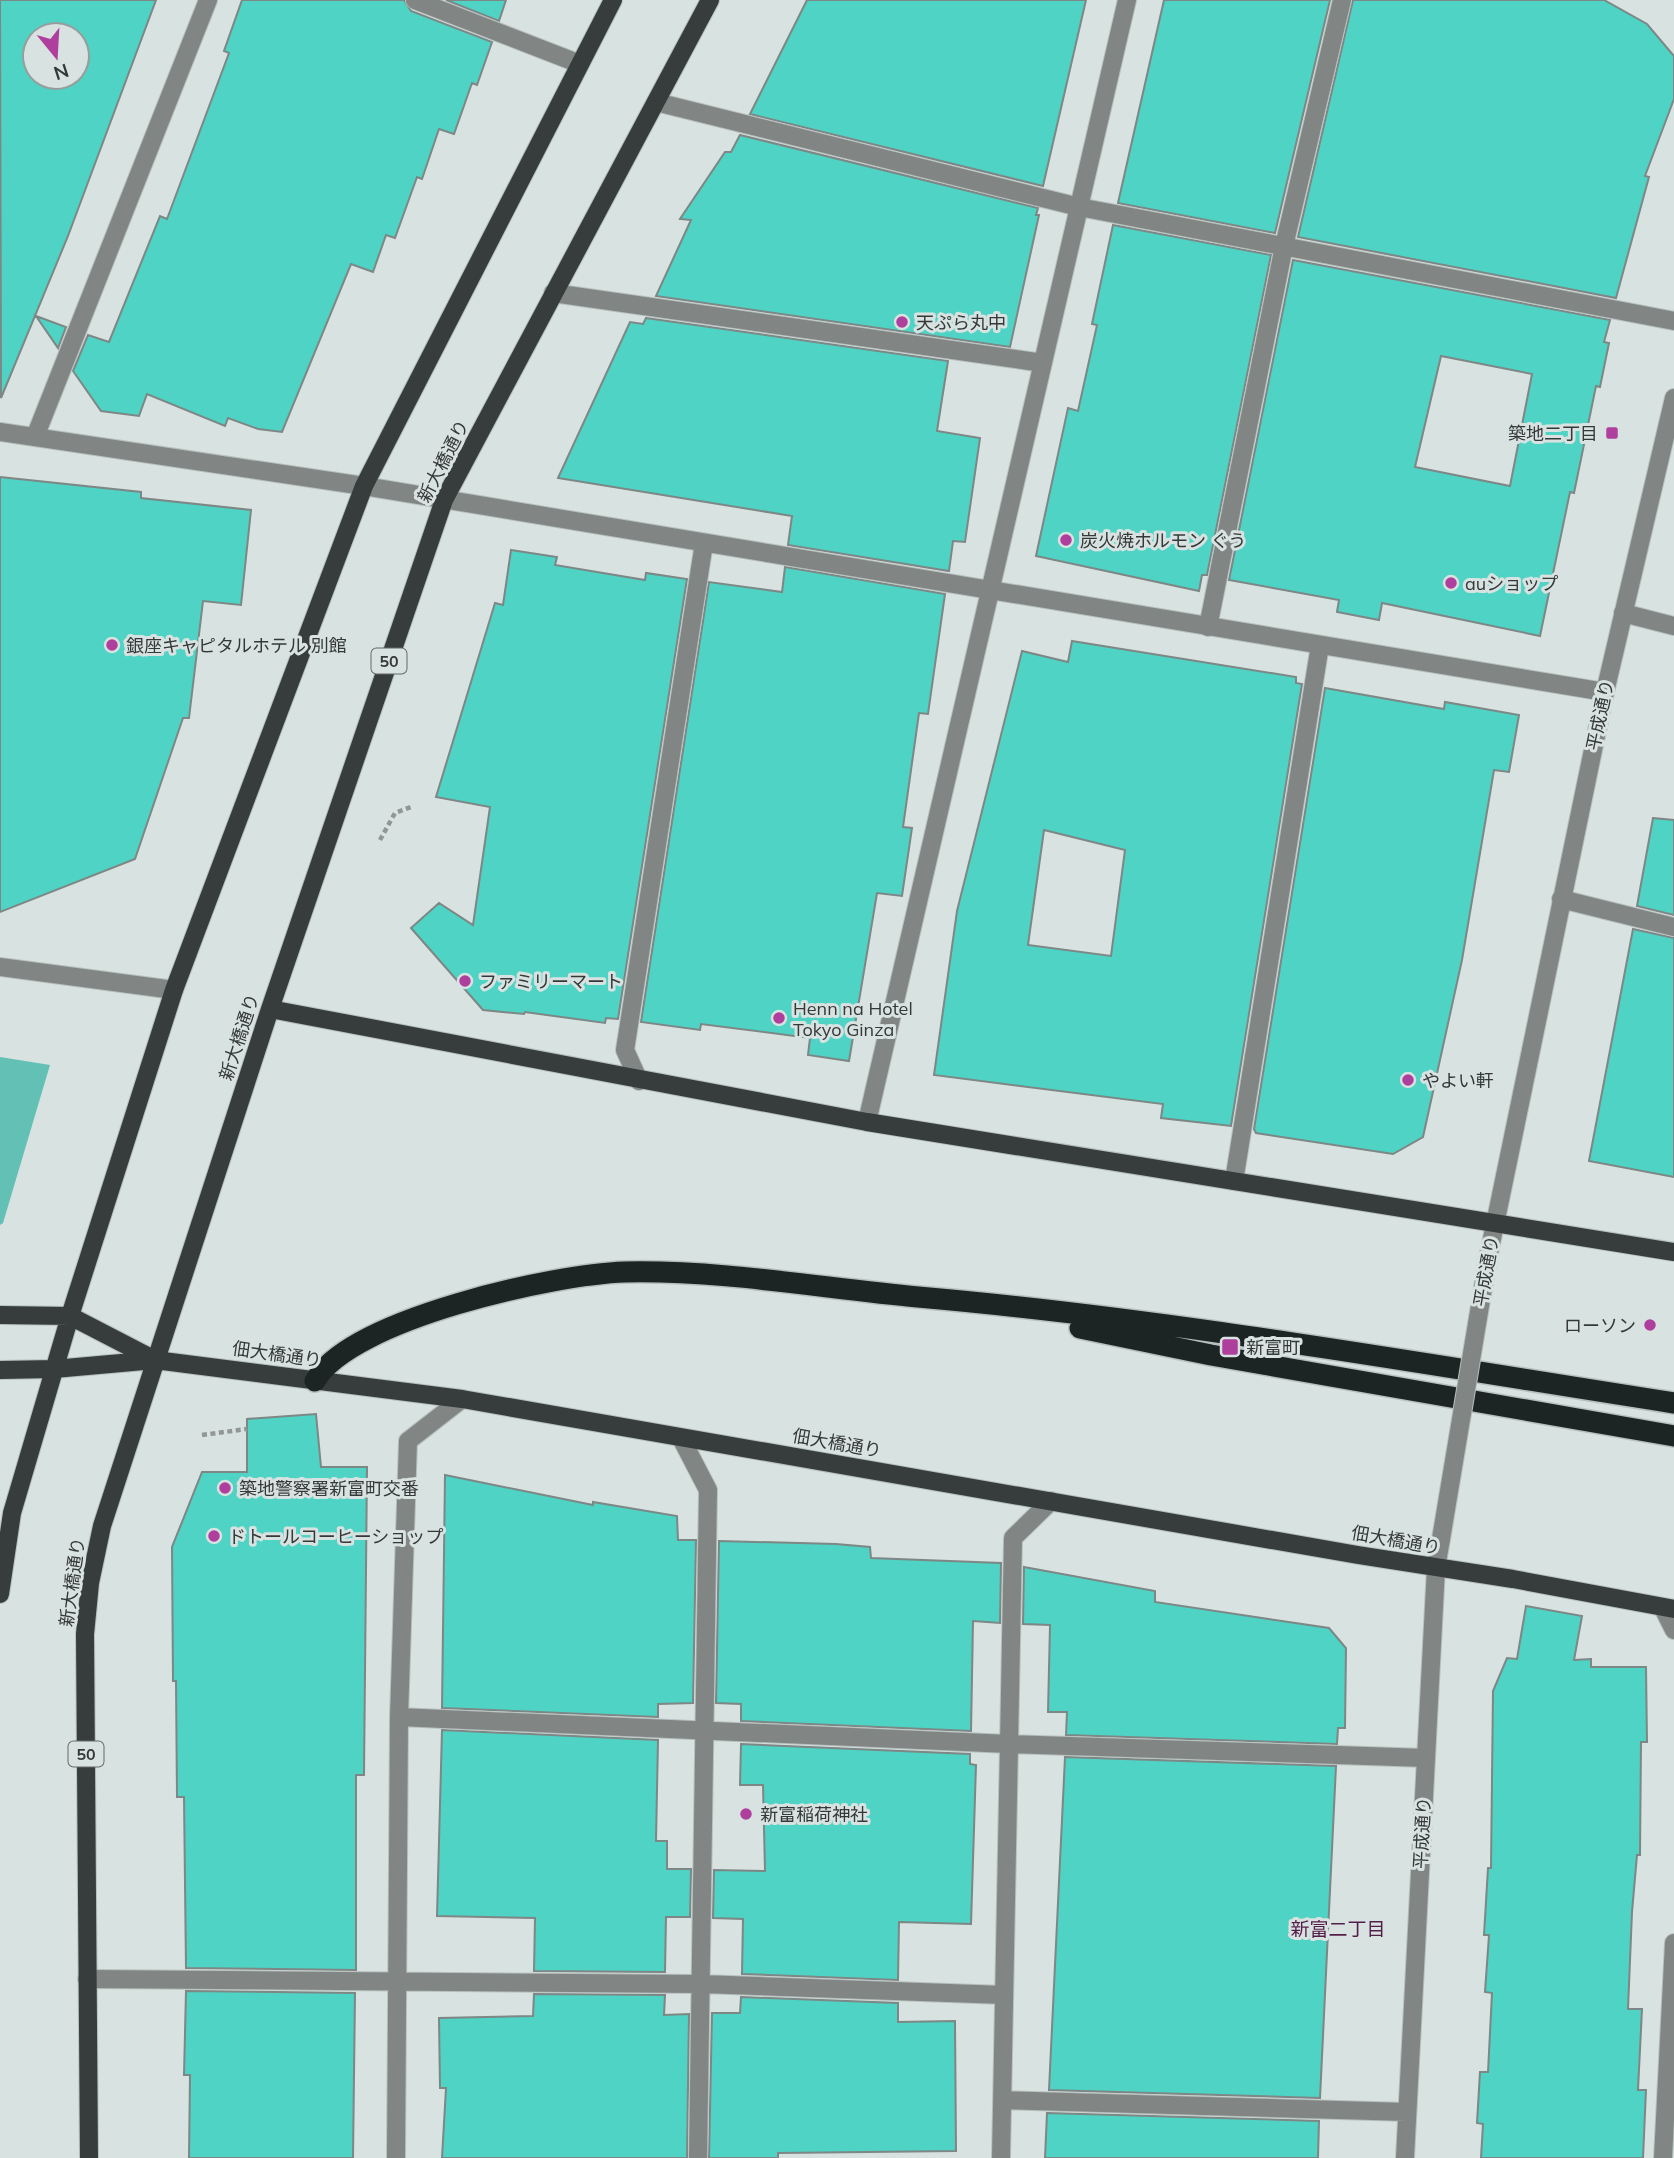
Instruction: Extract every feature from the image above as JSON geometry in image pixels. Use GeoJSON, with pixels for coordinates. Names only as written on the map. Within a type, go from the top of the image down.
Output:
{"type":"FeatureCollection","features":[{"type":"Feature","properties":{"kind":"highway"},"geometry":{"type":"LineString","coordinates":[[315,1381],[335,1356],[376,1335],[448,1308],[558,1279],[623,1272],[684,1273],[930,1298],[1216,1332],[1674,1403]]}},
{"type":"Feature","properties":{"kind":"highway"},"geometry":{"type":"LineString","coordinates":[[930,1298],[1211,1355],[1674,1436]]}},
{"type":"Feature","properties":{"kind":"main road"},"geometry":{"type":"LineString","coordinates":[[0,1594],[12,1513],[70,1316],[174,990],[364,486],[613,0]]}},
{"type":"Feature","properties":{"kind":"main road","name":"新大橋通り"},"geometry":{"type":"LineString","coordinates":[[89,2158],[85,1634],[90,1583],[120,1462],[270,1009],[444,500],[710,0]]}},
{"type":"Feature","properties":{"kind":"main road"},"geometry":{"type":"LineString","coordinates":[[270,1009],[639,1081],[867,1122],[1674,1252]]}},
{"type":"Feature","properties":{"kind":"main road","name":"佃大橋通り"},"geometry":{"type":"LineString","coordinates":[[0,1315],[70,1316],[155,1360],[462,1399],[1436,1568],[1513,1579],[1668,1609]]}},
{"type":"Feature","properties":{"kind":"main road"},"geometry":{"type":"LineString","coordinates":[[0,1370],[54,1369],[155,1360]]}},
{"type":"Feature","properties":{"kind":"street"},"geometry":{"type":"LineString","coordinates":[[35,437],[208,0]]}},
{"type":"Feature","properties":{"kind":"street"},"geometry":{"type":"LineString","coordinates":[[415,0],[580,64]]}},
{"type":"Feature","properties":{"kind":"street"},"geometry":{"type":"LineString","coordinates":[[867,1122],[1126,0]]}},
{"type":"Feature","properties":{"kind":"street"},"geometry":{"type":"LineString","coordinates":[[1208,627],[1284,246],[1342,0]]}},
{"type":"Feature","properties":{"kind":"street"},"geometry":{"type":"LineString","coordinates":[[656,102],[1079,206],[1674,321]]}},
{"type":"Feature","properties":{"kind":"street"},"geometry":{"type":"LineString","coordinates":[[553,293],[1043,363]]}},
{"type":"Feature","properties":{"kind":"street","name":"平成通り"},"geometry":{"type":"LineString","coordinates":[[1405,2158],[1436,1568],[1494,1222],[1605,692],[1674,398]]}},
{"type":"Feature","properties":{"kind":"street"},"geometry":{"type":"LineString","coordinates":[[0,432],[364,486],[1605,692]]}},
{"type":"Feature","properties":{"kind":"street"},"geometry":{"type":"LineString","coordinates":[[639,1081],[625,1050],[704,543]]}},
{"type":"Feature","properties":{"kind":"street"},"geometry":{"type":"LineString","coordinates":[[1623,613],[1674,626]]}},
{"type":"Feature","properties":{"kind":"street"},"geometry":{"type":"LineString","coordinates":[[1234,1181],[1320,645]]}},
{"type":"Feature","properties":{"kind":"street"},"geometry":{"type":"LineString","coordinates":[[1561,899],[1674,927]]}},
{"type":"Feature","properties":{"kind":"street"},"geometry":{"type":"LineString","coordinates":[[0,967],[174,990]]}},
{"type":"Feature","properties":{"kind":"street"},"geometry":{"type":"LineString","coordinates":[[396,2158],[400,1982],[399,1717],[408,1441],[462,1399]]}},
{"type":"Feature","properties":{"kind":"street"},"geometry":{"type":"LineString","coordinates":[[681,1438],[708,1490],[698,2158]]}},
{"type":"Feature","properties":{"kind":"street"},"geometry":{"type":"LineString","coordinates":[[1001,2158],[1013,1538],[1051,1502]]}},
{"type":"Feature","properties":{"kind":"street"},"geometry":{"type":"LineString","coordinates":[[1668,1609],[1674,1630]]}},
{"type":"Feature","properties":{"kind":"street"},"geometry":{"type":"LineString","coordinates":[[399,1717],[1009,1744],[1426,1758]]}},
{"type":"Feature","properties":{"kind":"street"},"geometry":{"type":"LineString","coordinates":[[1663,2158],[1674,1943]]}},
{"type":"Feature","properties":{"kind":"street"},"geometry":{"type":"LineString","coordinates":[[87,1979],[702,1984],[1004,1995]]}},
{"type":"Feature","properties":{"kind":"street"},"geometry":{"type":"LineString","coordinates":[[1003,2100],[1407,2112]]}},
{"type":"Feature","properties":{"kind":"path"},"geometry":{"type":"LineString","coordinates":[[380,840],[395,813],[411,807]]}},
{"type":"Feature","properties":{"kind":"path"},"geometry":{"type":"LineString","coordinates":[[202,1435],[247,1429]]}},
{"type":"Feature","properties":{"kind":"green space"},"geometry":{"type":"Polygon","coordinates":[[[0,1057],[50,1065],[3,1223],[0,1225],[0,1057]]]}},
{"type":"Feature","properties":{"kind":"building"},"geometry":{"type":"Polygon","coordinates":[[[0,0],[156,0],[68,236],[1,398],[0,0]]]}},
{"type":"Feature","properties":{"kind":"building"},"geometry":{"type":"Polygon","coordinates":[[[242,0],[404,0],[411,11],[492,42],[477,85],[472,83],[454,134],[439,129],[422,179],[417,177],[395,238],[386,235],[373,272],[351,264],[282,432],[258,429],[228,418],[225,426],[147,394],[139,416],[101,411],[73,371],[88,335],[109,342],[160,216],[167,219],[229,53],[224,51],[242,0]]]}},
{"type":"Feature","properties":{"kind":"building"},"geometry":{"type":"Polygon","coordinates":[[[446,0],[506,0],[499,21],[446,0]]]}},
{"type":"Feature","properties":{"kind":"building"},"geometry":{"type":"Polygon","coordinates":[[[807,0],[1086,0],[1043,186],[750,114],[807,0]]]}},
{"type":"Feature","properties":{"kind":"building"},"geometry":{"type":"Polygon","coordinates":[[[1164,0],[1330,0],[1275,233],[1118,203],[1164,0]]]}},
{"type":"Feature","properties":{"kind":"building"},"geometry":{"type":"Polygon","coordinates":[[[1353,0],[1604,0],[1647,24],[1674,56],[1674,99],[1645,176],[1649,177],[1616,298],[1298,237],[1353,0]]]}},
{"type":"Feature","properties":{"kind":"building"},"geometry":{"type":"Polygon","coordinates":[[[740,135],[1038,208],[1036,215],[1039,215],[1010,347],[656,296],[691,220],[680,219],[725,152],[731,152],[740,135]]]}},
{"type":"Feature","properties":{"kind":"building"},"geometry":{"type":"Polygon","coordinates":[[[1113,225],[1271,255],[1207,575],[1202,575],[1199,591],[1036,556],[1068,408],[1078,411],[1097,325],[1092,324],[1113,225]]]}},
{"type":"Feature","properties":{"kind":"building"},"geometry":{"type":"Polygon","coordinates":[[[1293,260],[1610,320],[1604,342],[1609,343],[1600,387],[1596,386],[1574,493],[1570,492],[1540,636],[1382,603],[1379,620],[1337,612],[1339,600],[1229,580],[1293,260]],[[1441,356],[1415,467],[1510,486],[1532,374],[1441,356]]]}},
{"type":"Feature","properties":{"kind":"building"},"geometry":{"type":"Polygon","coordinates":[[[36,316],[66,327],[58,348],[36,316]]]}},
{"type":"Feature","properties":{"kind":"building"},"geometry":{"type":"Polygon","coordinates":[[[646,318],[948,361],[937,431],[980,438],[965,542],[953,541],[949,571],[788,545],[792,516],[558,478],[630,322],[643,324],[646,318]]]}},
{"type":"Feature","properties":{"kind":"building"},"geometry":{"type":"Polygon","coordinates":[[[0,477],[141,492],[141,498],[251,510],[241,605],[203,601],[189,718],[183,718],[135,859],[0,912],[0,477]]]}},
{"type":"Feature","properties":{"kind":"building"},"geometry":{"type":"Polygon","coordinates":[[[511,550],[557,557],[555,565],[645,580],[646,573],[687,579],[618,1019],[606,1018],[605,1023],[525,1012],[483,1010],[411,928],[439,903],[473,925],[490,807],[436,797],[495,603],[503,605],[511,550]]]}},
{"type":"Feature","properties":{"kind":"building"},"geometry":{"type":"Polygon","coordinates":[[[785,567],[945,594],[928,714],[919,713],[903,827],[912,828],[902,896],[877,893],[849,1061],[808,1055],[810,1038],[701,1024],[700,1030],[641,1022],[709,582],[782,592],[785,567]]]}},
{"type":"Feature","properties":{"kind":"building"},"geometry":{"type":"Polygon","coordinates":[[[1072,641],[1296,677],[1296,683],[1302,684],[1231,1126],[1161,1118],[1163,1104],[934,1075],[957,911],[1022,651],[1068,662],[1072,641]],[[1044,830],[1028,945],[1111,956],[1125,850],[1044,830]]]}},
{"type":"Feature","properties":{"kind":"building"},"geometry":{"type":"Polygon","coordinates":[[[1325,688],[1444,709],[1445,702],[1519,715],[1509,772],[1494,770],[1462,960],[1423,1137],[1393,1154],[1256,1133],[1254,1129],[1325,688]]]}},
{"type":"Feature","properties":{"kind":"building"},"geometry":{"type":"Polygon","coordinates":[[[1653,818],[1674,820],[1674,915],[1637,906],[1653,818]]]}},
{"type":"Feature","properties":{"kind":"building"},"geometry":{"type":"Polygon","coordinates":[[[1633,929],[1674,938],[1674,1177],[1589,1161],[1633,929]]]}},
{"type":"Feature","properties":{"kind":"building"},"geometry":{"type":"Polygon","coordinates":[[[316,1414],[321,1467],[367,1467],[364,1775],[356,1775],[356,1970],[186,1968],[184,1797],[177,1797],[172,1547],[202,1472],[247,1472],[247,1419],[316,1414]]]}},
{"type":"Feature","properties":{"kind":"building"},"geometry":{"type":"Polygon","coordinates":[[[445,1475],[593,1505],[593,1502],[677,1516],[678,1540],[696,1540],[693,1703],[658,1704],[658,1717],[442,1708],[445,1475]]]}},
{"type":"Feature","properties":{"kind":"building"},"geometry":{"type":"Polygon","coordinates":[[[719,1541],[836,1544],[870,1547],[871,1558],[1001,1563],[1000,1623],[973,1621],[971,1731],[741,1721],[741,1704],[716,1703],[719,1541]]]}},
{"type":"Feature","properties":{"kind":"building"},"geometry":{"type":"Polygon","coordinates":[[[1024,1567],[1155,1591],[1155,1602],[1329,1628],[1346,1648],[1345,1728],[1338,1728],[1337,1744],[1066,1735],[1067,1712],[1048,1712],[1050,1625],[1023,1624],[1024,1567]]]}},
{"type":"Feature","properties":{"kind":"building"},"geometry":{"type":"Polygon","coordinates":[[[1526,1606],[1582,1616],[1574,1660],[1591,1659],[1591,1667],[1646,1667],[1647,1742],[1641,1742],[1640,1855],[1637,1855],[1632,1912],[1628,2009],[1642,2009],[1638,2090],[1646,2090],[1643,2158],[1481,2158],[1483,2124],[1477,2123],[1480,2072],[1488,2072],[1492,1993],[1485,1992],[1489,1935],[1484,1935],[1488,1868],[1491,1868],[1493,1691],[1507,1658],[1517,1659],[1526,1606]]]}},
{"type":"Feature","properties":{"kind":"building"},"geometry":{"type":"Polygon","coordinates":[[[442,1730],[658,1740],[656,1841],[667,1841],[667,1869],[691,1869],[690,1917],[666,1917],[665,1972],[534,1971],[535,1918],[437,1916],[442,1730]]]}},
{"type":"Feature","properties":{"kind":"building"},"geometry":{"type":"Polygon","coordinates":[[[741,1744],[970,1754],[970,1764],[976,1765],[971,1924],[899,1922],[898,1980],[742,1974],[743,1919],[713,1918],[714,1870],[765,1871],[763,1785],[740,1785],[741,1744]]]}},
{"type":"Feature","properties":{"kind":"building"},"geometry":{"type":"Polygon","coordinates":[[[1065,1757],[1336,1766],[1320,2098],[1049,2090],[1065,1757]]]}},
{"type":"Feature","properties":{"kind":"building"},"geometry":{"type":"Polygon","coordinates":[[[186,1991],[355,1993],[353,2158],[189,2158],[190,2075],[184,2075],[186,1991]]]}},
{"type":"Feature","properties":{"kind":"building"},"geometry":{"type":"Polygon","coordinates":[[[534,1994],[665,1995],[664,2015],[689,2014],[687,2158],[442,2158],[446,2088],[440,2088],[439,2018],[533,2016],[534,1994]]]}},
{"type":"Feature","properties":{"kind":"building"},"geometry":{"type":"Polygon","coordinates":[[[741,1997],[898,2003],[898,2022],[955,2021],[956,2151],[778,2153],[778,2158],[709,2158],[712,2013],[740,2013],[741,1997]]]}},
{"type":"Feature","properties":{"kind":"building"},"geometry":{"type":"Polygon","coordinates":[[[1047,2113],[1319,2121],[1318,2158],[1045,2158],[1047,2113]]]}},
{"type":"Feature","properties":{"kind":"place","name":"天ぷら丸中"},"geometry":{"type":"Point","coordinates":[902,322]}},
{"type":"Feature","properties":{"kind":"place","name":"築地二丁目"},"geometry":{"type":"Point","coordinates":[1612,433]}},
{"type":"Feature","properties":{"kind":"place","name":"炭火焼ホルモン ぐう"},"geometry":{"type":"Point","coordinates":[1066,540]}},
{"type":"Feature","properties":{"kind":"place","name":"auショップ"},"geometry":{"type":"Point","coordinates":[1451,583]}},
{"type":"Feature","properties":{"kind":"place","name":"銀座キャピタルホテル 別館"},"geometry":{"type":"Point","coordinates":[112,645]}},
{"type":"Feature","properties":{"kind":"place","name":"ファミリーマート"},"geometry":{"type":"Point","coordinates":[465,981]}},
{"type":"Feature","properties":{"kind":"place","name":"Henn na Hotel Tokyo Ginza"},"geometry":{"type":"Point","coordinates":[779,1018]}},
{"type":"Feature","properties":{"kind":"place","name":"やよい軒"},"geometry":{"type":"Point","coordinates":[1408,1080]}},
{"type":"Feature","properties":{"kind":"place","name":"ローソン"},"geometry":{"type":"Point","coordinates":[1650,1325]}},
{"type":"Feature","properties":{"kind":"place","name":"新富町"},"geometry":{"type":"Point","coordinates":[1230,1347]}},
{"type":"Feature","properties":{"kind":"place","name":"築地警察署新富町交番"},"geometry":{"type":"Point","coordinates":[225,1488]}},
{"type":"Feature","properties":{"kind":"place","name":"ドトールコーヒーショップ"},"geometry":{"type":"Point","coordinates":[214,1536]}},
{"type":"Feature","properties":{"kind":"place","name":"新富稲荷神社"},"geometry":{"type":"Point","coordinates":[746,1814]}},
{"type":"Feature","properties":{"kind":"district","name":"新富二丁目"},"geometry":{"type":"Point","coordinates":[1338,1929]}}]}
